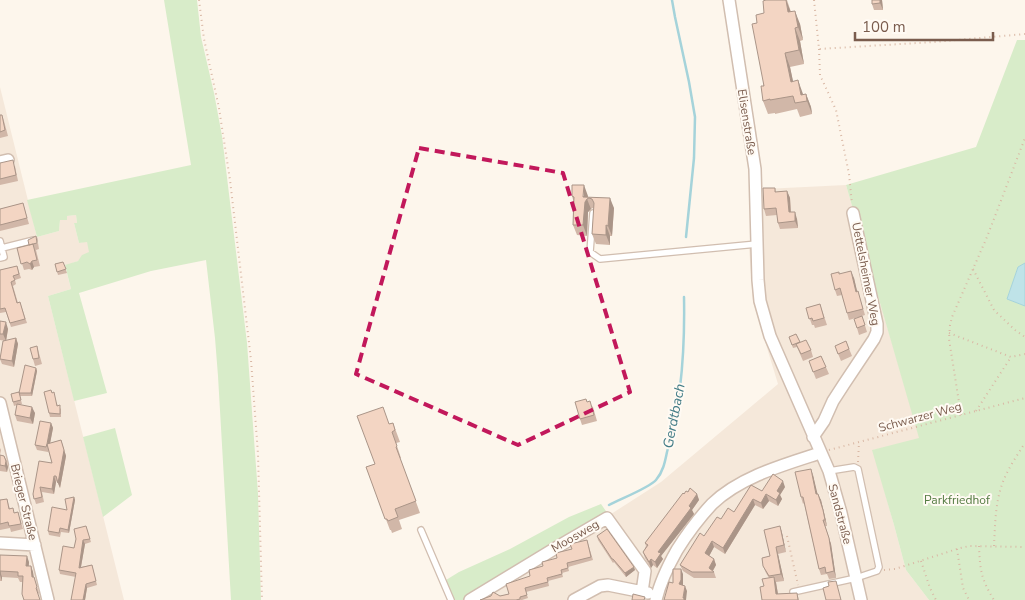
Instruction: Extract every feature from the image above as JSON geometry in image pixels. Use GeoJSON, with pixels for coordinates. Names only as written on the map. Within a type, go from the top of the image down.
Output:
{"type":"FeatureCollection","features":[{"type":"Feature","properties":{"kind":"street","name":"Elisenstraße"},"geometry":{"type":"LineString","coordinates":[[729,0],[755,169],[760,301],[770,336],[820,452]]}},
{"type":"Feature","properties":{"kind":"street","name":"Uettelsheimer Weg"},"geometry":{"type":"LineString","coordinates":[[813,437],[824,421],[833,401],[874,340],[877,332],[877,324],[854,213]]}},
{"type":"Feature","properties":{"kind":"street","name":"Brieger Straße"},"geometry":{"type":"LineString","coordinates":[[0,403],[4,435],[35,544],[48,600]]}},
{"type":"Feature","properties":{"kind":"street"},"geometry":{"type":"LineString","coordinates":[[574,600],[600,586],[608,585],[657,597],[668,566],[682,542],[713,504],[739,485],[755,477],[774,468],[820,452]]}},
{"type":"Feature","properties":{"kind":"street","name":"Sandstraße"},"geometry":{"type":"LineString","coordinates":[[820,452],[841,513],[861,600]]}},
{"type":"Feature","properties":{"kind":"street","name":"Moosweg"},"geometry":{"type":"LineString","coordinates":[[470,600],[607,518],[645,571],[642,592]]}},
{"type":"Feature","properties":{"kind":"street"},"geometry":{"type":"LineString","coordinates":[[0,543],[35,544]]}},
{"type":"Feature","properties":{"kind":"lane"},"geometry":{"type":"LineString","coordinates":[[593,213],[590,252],[600,259],[757,244]]}},
{"type":"Feature","properties":{"kind":"lane"},"geometry":{"type":"LineString","coordinates":[[0,258],[4,257],[1,244],[34,240]]}},
{"type":"Feature","properties":{"kind":"lane"},"geometry":{"type":"LineString","coordinates":[[796,591],[856,578],[877,571],[879,567],[858,469],[854,467],[828,471]]}},
{"type":"Feature","properties":{"kind":"lane"},"geometry":{"type":"LineString","coordinates":[[421,530],[451,600]]}},
{"type":"Feature","properties":{"kind":"path"},"geometry":{"type":"LineString","coordinates":[[198,0],[204,39],[219,108],[230,180],[251,360],[258,454],[262,600]]}},
{"type":"Feature","properties":{"kind":"path"},"geometry":{"type":"LineString","coordinates":[[814,0],[820,74],[836,110],[849,174],[854,213]]}},
{"type":"Feature","properties":{"kind":"path"},"geometry":{"type":"LineString","coordinates":[[819,49],[1025,34]]}},
{"type":"Feature","properties":{"kind":"path"},"geometry":{"type":"LineString","coordinates":[[961,415],[949,339],[950,325],[1025,138]]}},
{"type":"Feature","properties":{"kind":"path"},"geometry":{"type":"LineString","coordinates":[[973,269],[994,310],[1025,337]]}},
{"type":"Feature","properties":{"kind":"path"},"geometry":{"type":"LineString","coordinates":[[949,333],[1011,357],[1025,354]]}},
{"type":"Feature","properties":{"kind":"path"},"geometry":{"type":"LineString","coordinates":[[976,411],[1011,357]]}},
{"type":"Feature","properties":{"kind":"path","name":"Schwarzer Weg"},"geometry":{"type":"LineString","coordinates":[[820,452],[1025,398]]}},
{"type":"Feature","properties":{"kind":"path"},"geometry":{"type":"LineString","coordinates":[[858,469],[859,442]]}},
{"type":"Feature","properties":{"kind":"path"},"geometry":{"type":"LineString","coordinates":[[994,546],[1000,490],[1010,467],[1025,444]]}},
{"type":"Feature","properties":{"kind":"path"},"geometry":{"type":"LineString","coordinates":[[787,536],[796,591]]}},
{"type":"Feature","properties":{"kind":"path"},"geometry":{"type":"LineString","coordinates":[[877,571],[895,569],[969,546],[1025,547]]}},
{"type":"Feature","properties":{"kind":"path"},"geometry":{"type":"LineString","coordinates":[[979,546],[980,566],[984,584],[994,600]]}},
{"type":"Feature","properties":{"kind":"path"},"geometry":{"type":"LineString","coordinates":[[957,549],[963,588],[969,600]]}},
{"type":"Feature","properties":{"kind":"path"},"geometry":{"type":"LineString","coordinates":[[921,561],[936,600]]}},
{"type":"Feature","properties":{"kind":"highlighted area"},"geometry":{"type":"Polygon","coordinates":[[[419,148],[563,173],[630,392],[518,445],[356,374],[419,148]]]}},
{"type":"Feature","properties":{"kind":"shaded area"},"geometry":{"type":"Polygon","coordinates":[[[0,87],[37,237],[59,231],[60,219],[67,219],[66,216],[76,215],[77,223],[74,223],[79,243],[87,241],[90,252],[78,261],[65,266],[71,289],[48,296],[124,600],[0,600],[0,87]]]}},
{"type":"Feature","properties":{"kind":"shaded area"},"geometry":{"type":"Polygon","coordinates":[[[846,185],[920,439],[873,450],[906,570],[929,600],[477,600],[661,482],[778,384],[753,302],[749,247],[764,189],[846,185]]]}},
{"type":"Feature","properties":{"kind":"green space"},"geometry":{"type":"Polygon","coordinates":[[[164,0],[197,0],[201,37],[222,136],[247,343],[258,494],[261,600],[231,600],[218,376],[206,260],[151,271],[79,293],[107,393],[74,401],[48,296],[71,289],[65,265],[78,261],[82,255],[89,252],[87,242],[79,243],[74,223],[77,223],[76,215],[67,216],[67,220],[60,220],[59,231],[37,237],[27,200],[191,165],[164,0]]]}},
{"type":"Feature","properties":{"kind":"green space","name":"Parkfriedhof"},"geometry":{"type":"Polygon","coordinates":[[[1017,40],[1025,40],[1025,263],[1018,267],[1007,299],[1025,306],[1025,600],[929,600],[906,570],[872,450],[919,438],[846,185],[976,147],[1017,40]]]}},
{"type":"Feature","properties":{"kind":"green space"},"geometry":{"type":"Polygon","coordinates":[[[115,428],[132,495],[103,517],[83,437],[115,428]]]}},
{"type":"Feature","properties":{"kind":"green space"},"geometry":{"type":"Polygon","coordinates":[[[601,504],[608,514],[466,600],[454,600],[446,580],[459,572],[510,549],[569,517],[601,504]]]}},
{"type":"Feature","properties":{"kind":"water"},"geometry":{"type":"Polygon","coordinates":[[[1025,263],[1025,306],[1007,299],[1018,267],[1025,263]]]}},
{"type":"Feature","properties":{"kind":"building"},"geometry":{"type":"Polygon","coordinates":[[[786,0],[788,12],[795,11],[798,27],[795,28],[799,50],[785,53],[791,82],[798,80],[801,95],[806,94],[807,101],[795,103],[793,96],[763,101],[761,86],[764,86],[752,24],[757,23],[756,15],[764,13],[763,1],[786,0]]]}},
{"type":"Feature","properties":{"kind":"building"},"geometry":{"type":"Polygon","coordinates":[[[872,0],[880,0],[880,3],[872,4],[872,0]]]}},
{"type":"Feature","properties":{"kind":"building"},"geometry":{"type":"Polygon","coordinates":[[[0,115],[2,115],[5,130],[0,132],[0,115]]]}},
{"type":"Feature","properties":{"kind":"building"},"geometry":{"type":"Polygon","coordinates":[[[13,160],[16,175],[0,179],[0,163],[13,160]]]}},
{"type":"Feature","properties":{"kind":"building"},"geometry":{"type":"Polygon","coordinates":[[[572,185],[584,185],[583,197],[610,198],[606,235],[592,234],[594,203],[589,198],[585,202],[583,225],[573,225],[574,197],[572,196],[572,185]]]}},
{"type":"Feature","properties":{"kind":"building"},"geometry":{"type":"Polygon","coordinates":[[[763,188],[775,188],[775,192],[787,191],[789,212],[795,212],[795,221],[778,223],[776,208],[764,209],[763,188]]]}},
{"type":"Feature","properties":{"kind":"building"},"geometry":{"type":"Polygon","coordinates":[[[23,203],[27,218],[0,225],[0,209],[23,203]]]}},
{"type":"Feature","properties":{"kind":"building"},"geometry":{"type":"Polygon","coordinates":[[[36,236],[37,243],[29,245],[28,240],[36,236]]]}},
{"type":"Feature","properties":{"kind":"building"},"geometry":{"type":"Polygon","coordinates":[[[33,244],[37,260],[32,261],[30,264],[27,262],[21,264],[17,248],[33,244]]]}},
{"type":"Feature","properties":{"kind":"building"},"geometry":{"type":"Polygon","coordinates":[[[63,262],[66,269],[57,272],[55,264],[63,262]]]}},
{"type":"Feature","properties":{"kind":"building"},"geometry":{"type":"Polygon","coordinates":[[[17,266],[19,274],[13,276],[15,280],[11,282],[17,303],[20,302],[25,319],[10,323],[5,308],[0,309],[0,270],[17,266]]]}},
{"type":"Feature","properties":{"kind":"building"},"geometry":{"type":"Polygon","coordinates":[[[851,271],[856,292],[858,291],[863,309],[847,313],[840,288],[835,290],[831,274],[851,271]]]}},
{"type":"Feature","properties":{"kind":"building"},"geometry":{"type":"Polygon","coordinates":[[[820,304],[824,318],[813,321],[812,318],[809,319],[806,308],[820,304]]]}},
{"type":"Feature","properties":{"kind":"building"},"geometry":{"type":"Polygon","coordinates":[[[862,316],[865,325],[857,328],[854,319],[862,316]]]}},
{"type":"Feature","properties":{"kind":"building"},"geometry":{"type":"Polygon","coordinates":[[[0,321],[6,322],[3,334],[0,334],[0,321]]]}},
{"type":"Feature","properties":{"kind":"building"},"geometry":{"type":"Polygon","coordinates":[[[796,334],[800,342],[792,345],[789,337],[796,334]]]}},
{"type":"Feature","properties":{"kind":"building"},"geometry":{"type":"Polygon","coordinates":[[[16,338],[12,361],[0,359],[3,341],[16,338]]]}},
{"type":"Feature","properties":{"kind":"building"},"geometry":{"type":"Polygon","coordinates":[[[806,340],[811,350],[801,354],[796,344],[806,340]]]}},
{"type":"Feature","properties":{"kind":"building"},"geometry":{"type":"Polygon","coordinates":[[[846,341],[849,349],[838,354],[835,346],[846,341]]]}},
{"type":"Feature","properties":{"kind":"building"},"geometry":{"type":"Polygon","coordinates":[[[37,346],[39,358],[33,359],[30,348],[37,346]]]}},
{"type":"Feature","properties":{"kind":"building"},"geometry":{"type":"Polygon","coordinates":[[[821,356],[826,367],[813,372],[809,361],[821,356]]]}},
{"type":"Feature","properties":{"kind":"building"},"geometry":{"type":"Polygon","coordinates":[[[25,365],[36,368],[31,393],[19,393],[25,365]]]}},
{"type":"Feature","properties":{"kind":"building"},"geometry":{"type":"Polygon","coordinates":[[[51,390],[52,393],[54,392],[57,406],[60,405],[60,414],[49,413],[44,392],[51,390]]]}},
{"type":"Feature","properties":{"kind":"building"},"geometry":{"type":"Polygon","coordinates":[[[19,392],[21,400],[13,402],[11,394],[19,392]]]}},
{"type":"Feature","properties":{"kind":"building"},"geometry":{"type":"Polygon","coordinates":[[[586,399],[587,402],[590,401],[594,415],[580,419],[575,402],[586,399]]]}},
{"type":"Feature","properties":{"kind":"building"},"geometry":{"type":"Polygon","coordinates":[[[17,404],[32,407],[30,418],[15,415],[17,404]]]}},
{"type":"Feature","properties":{"kind":"building"},"geometry":{"type":"Polygon","coordinates":[[[383,407],[389,424],[393,423],[395,430],[392,432],[396,447],[416,501],[395,509],[398,517],[388,521],[385,519],[366,467],[375,464],[357,416],[383,407]]]}},
{"type":"Feature","properties":{"kind":"building"},"geometry":{"type":"Polygon","coordinates":[[[40,421],[51,423],[46,447],[35,445],[40,421]]]}},
{"type":"Feature","properties":{"kind":"building"},"geometry":{"type":"Polygon","coordinates":[[[61,440],[64,450],[58,483],[56,476],[54,476],[52,489],[40,487],[42,497],[34,499],[33,494],[39,461],[52,463],[47,444],[61,440]]]}},
{"type":"Feature","properties":{"kind":"building"},"geometry":{"type":"Polygon","coordinates":[[[0,455],[4,456],[5,466],[0,465],[0,455]]]}},
{"type":"Feature","properties":{"kind":"building"},"geometry":{"type":"Polygon","coordinates":[[[811,469],[816,494],[818,494],[823,510],[825,520],[823,520],[829,538],[834,571],[826,573],[825,567],[819,569],[803,497],[801,497],[795,472],[811,469]]]}},
{"type":"Feature","properties":{"kind":"building"},"geometry":{"type":"Polygon","coordinates":[[[773,474],[783,481],[777,491],[780,493],[776,500],[766,494],[761,503],[753,499],[723,548],[712,541],[705,553],[714,559],[709,568],[714,572],[692,572],[680,565],[700,533],[704,536],[717,517],[721,519],[728,508],[734,512],[751,485],[762,491],[773,474]]]}},
{"type":"Feature","properties":{"kind":"building"},"geometry":{"type":"Polygon","coordinates":[[[690,488],[697,494],[689,506],[691,508],[658,552],[661,553],[655,562],[651,559],[649,562],[643,552],[648,545],[645,543],[683,493],[688,492],[690,488]]]}},
{"type":"Feature","properties":{"kind":"building"},"geometry":{"type":"Polygon","coordinates":[[[74,497],[68,530],[60,528],[59,533],[48,531],[52,507],[67,510],[65,499],[74,497]]]}},
{"type":"Feature","properties":{"kind":"building"},"geometry":{"type":"Polygon","coordinates":[[[7,499],[9,509],[13,508],[14,513],[18,512],[21,524],[9,526],[8,522],[0,524],[0,500],[7,499]]]}},
{"type":"Feature","properties":{"kind":"building"},"geometry":{"type":"Polygon","coordinates":[[[86,526],[90,539],[83,540],[79,568],[92,565],[96,581],[86,584],[83,600],[71,600],[76,573],[59,570],[63,546],[74,548],[76,539],[74,529],[86,526]]]}},
{"type":"Feature","properties":{"kind":"building"},"geometry":{"type":"Polygon","coordinates":[[[780,526],[784,545],[776,547],[781,574],[769,576],[763,566],[762,558],[770,556],[764,530],[780,526]]]}},
{"type":"Feature","properties":{"kind":"building"},"geometry":{"type":"Polygon","coordinates":[[[607,529],[634,567],[625,573],[612,559],[597,536],[607,529]]]}},
{"type":"Feature","properties":{"kind":"building"},"geometry":{"type":"Polygon","coordinates":[[[587,540],[591,557],[567,563],[568,568],[561,570],[562,574],[547,578],[548,582],[525,588],[527,595],[520,597],[520,599],[480,600],[491,596],[493,592],[500,596],[509,594],[506,584],[530,576],[529,570],[543,566],[542,562],[557,558],[556,553],[572,549],[570,544],[587,540]]]}},
{"type":"Feature","properties":{"kind":"building"},"geometry":{"type":"Polygon","coordinates":[[[0,555],[27,556],[26,566],[31,566],[32,577],[34,577],[40,600],[24,600],[22,594],[23,576],[18,576],[18,572],[0,571],[0,555]]]}},
{"type":"Feature","properties":{"kind":"building"},"geometry":{"type":"Polygon","coordinates":[[[673,569],[681,569],[679,584],[685,586],[684,600],[664,600],[669,582],[673,583],[673,569]]]}},
{"type":"Feature","properties":{"kind":"building"},"geometry":{"type":"Polygon","coordinates":[[[774,577],[776,594],[797,593],[798,600],[762,600],[760,587],[764,586],[762,579],[774,577]]]}},
{"type":"Feature","properties":{"kind":"building"},"geometry":{"type":"Polygon","coordinates":[[[836,581],[841,600],[826,600],[823,588],[829,586],[828,582],[836,581]]]}},
{"type":"Feature","properties":{"kind":"building"},"geometry":{"type":"Polygon","coordinates":[[[633,594],[645,597],[644,600],[632,600],[633,594]]]}},
{"type":"Feature","properties":{"kind":"waterway","name":"Gerdtbach"},"geometry":{"type":"LineString","coordinates":[[672,0],[695,117],[694,158],[686,237]]}},
{"type":"Feature","properties":{"kind":"waterway","name":"Gerdtbach"},"geometry":{"type":"LineString","coordinates":[[609,505],[652,483],[656,480],[663,467],[676,414],[682,375],[684,297]]}}]}
